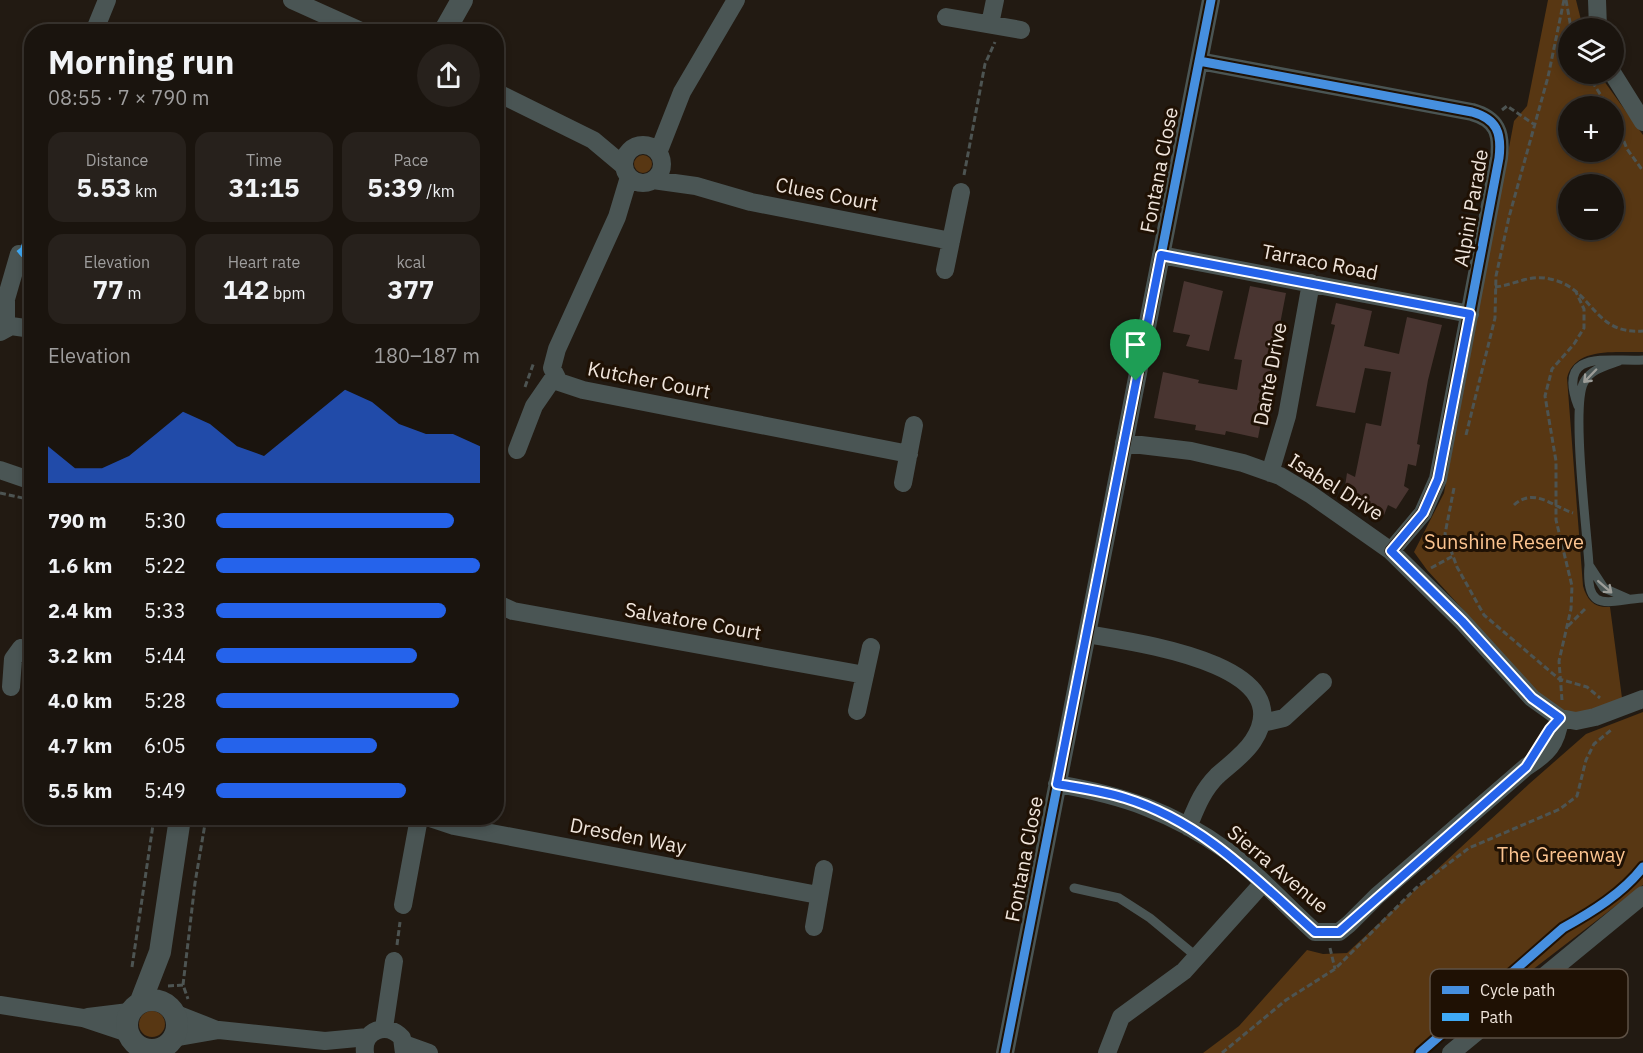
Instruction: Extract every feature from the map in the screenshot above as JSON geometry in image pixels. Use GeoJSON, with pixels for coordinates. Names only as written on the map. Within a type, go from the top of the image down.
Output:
{"type":"FeatureCollection","features":[{"type":"Feature","properties":{"kind":"street"},"geometry":{"type":"LineString","coordinates":[[97,24],[107,0]]}},
{"type":"Feature","properties":{"kind":"street"},"geometry":{"type":"LineString","coordinates":[[292,0],[345,24]]}},
{"type":"Feature","properties":{"kind":"street"},"geometry":{"type":"LineString","coordinates":[[448,24],[462,0]]}},
{"type":"Feature","properties":{"kind":"street"},"geometry":{"type":"LineString","coordinates":[[510,448],[534,406],[555,377],[552,368],[557,349],[617,217],[736,0]]}},
{"type":"Feature","properties":{"kind":"street"},"geometry":{"type":"LineString","coordinates":[[994,25],[995,0]]}},
{"type":"Feature","properties":{"kind":"street","name":"Fontana Close"},"geometry":{"type":"LineString","coordinates":[[1005,1053],[1210,0]]}},
{"type":"Feature","properties":{"kind":"street"},"geometry":{"type":"LineString","coordinates":[[1597,0],[1598,18]]}},
{"type":"Feature","properties":{"kind":"street"},"geometry":{"type":"LineString","coordinates":[[946,17],[1021,30]]}},
{"type":"Feature","properties":{"kind":"street","name":"Alpini Parade"},"geometry":{"type":"LineString","coordinates":[[1198,61],[1472,112],[1485,116],[1495,123],[1499,134],[1500,158],[1438,479],[1423,513],[1391,551]]}},
{"type":"Feature","properties":{"kind":"street"},"geometry":{"type":"LineString","coordinates":[[1619,84],[1643,122]]}},
{"type":"Feature","properties":{"kind":"street","name":"Clues Court"},"geometry":{"type":"LineString","coordinates":[[504,96],[644,165],[696,186],[751,202],[951,241]]}},
{"type":"Feature","properties":{"kind":"street"},"geometry":{"type":"LineString","coordinates":[[945,270],[961,192]]}},
{"type":"Feature","properties":{"kind":"street"},"geometry":{"type":"LineString","coordinates":[[20,254],[6,299],[3,330],[24,329]]}},
{"type":"Feature","properties":{"kind":"street","name":"Tarraco Road"},"geometry":{"type":"LineString","coordinates":[[1161,255],[1470,314]]}},
{"type":"Feature","properties":{"kind":"street","name":"Dante Drive"},"geometry":{"type":"LineString","coordinates":[[1270,473],[1287,416],[1311,283]]}},
{"type":"Feature","properties":{"kind":"street","name":"Kutcher Court"},"geometry":{"type":"LineString","coordinates":[[555,377],[563,385],[583,390],[909,454]]}},
{"type":"Feature","properties":{"kind":"street"},"geometry":{"type":"LineString","coordinates":[[903,483],[914,425]]}},
{"type":"Feature","properties":{"kind":"street","name":"Isabel Drive"},"geometry":{"type":"LineString","coordinates":[[1124,443],[1191,451],[1243,463],[1270,473],[1310,494],[1391,551],[1462,621],[1557,722]]}},
{"type":"Feature","properties":{"kind":"street"},"geometry":{"type":"LineString","coordinates":[[0,470],[24,479]]}},
{"type":"Feature","properties":{"kind":"street"},"geometry":{"type":"LineString","coordinates":[[0,479],[24,481]]}},
{"type":"Feature","properties":{"kind":"street","name":"Salvatore Court"},"geometry":{"type":"LineString","coordinates":[[505,612],[865,675]]}},
{"type":"Feature","properties":{"kind":"street"},"geometry":{"type":"LineString","coordinates":[[1087,634],[1206,659],[1234,675],[1255,693],[1261,710],[1262,723],[1252,743],[1202,793],[1188,827]]}},
{"type":"Feature","properties":{"kind":"street"},"geometry":{"type":"LineString","coordinates":[[857,711],[871,647]]}},
{"type":"Feature","properties":{"kind":"street"},"geometry":{"type":"LineString","coordinates":[[11,687],[6,664],[21,648]]}},
{"type":"Feature","properties":{"kind":"street"},"geometry":{"type":"LineString","coordinates":[[1262,723],[1284,718],[1323,682]]}},
{"type":"Feature","properties":{"kind":"street"},"geometry":{"type":"LineString","coordinates":[[1557,722],[1576,721],[1604,708],[1643,699]]}},
{"type":"Feature","properties":{"kind":"street","name":"Sierra Avenue"},"geometry":{"type":"LineString","coordinates":[[1057,784],[1126,798],[1188,827],[1228,852],[1315,932],[1326,934],[1339,932],[1349,924],[1377,896],[1526,767],[1557,722]]}},
{"type":"Feature","properties":{"kind":"street"},"geometry":{"type":"LineString","coordinates":[[135,1029],[160,952],[179,825]]}},
{"type":"Feature","properties":{"kind":"street"},"geometry":{"type":"LineString","coordinates":[[403,905],[418,825]]}},
{"type":"Feature","properties":{"kind":"street","name":"Dresden Way"},"geometry":{"type":"LineString","coordinates":[[451,825],[818,895]]}},
{"type":"Feature","properties":{"kind":"street"},"geometry":{"type":"LineString","coordinates":[[814,927],[824,870]]}},
{"type":"Feature","properties":{"kind":"street"},"geometry":{"type":"LineString","coordinates":[[1107,1053],[1121,1017],[1185,971],[1263,883]]}},
{"type":"Feature","properties":{"kind":"street"},"geometry":{"type":"LineString","coordinates":[[1554,969],[1643,895]]}},
{"type":"Feature","properties":{"kind":"street"},"geometry":{"type":"LineString","coordinates":[[160,952],[170,1008],[177,1022],[166,1046]]}},
{"type":"Feature","properties":{"kind":"street"},"geometry":{"type":"LineString","coordinates":[[384,1028],[394,961]]}},
{"type":"Feature","properties":{"kind":"street"},"geometry":{"type":"LineString","coordinates":[[135,1029],[158,1000],[170,1008],[219,1030],[324,1041],[364,1048],[378,1029],[384,1028],[397,1032],[404,1048],[429,1053]]}},
{"type":"Feature","properties":{"kind":"street"},"geometry":{"type":"LineString","coordinates":[[0,1005],[135,1029],[150,1050],[219,1030]]}},
{"type":"Feature","properties":{"kind":"street"},"geometry":{"type":"LineString","coordinates":[[1452,1053],[1470,1038]]}},
{"type":"Feature","properties":{"kind":"lane"},"geometry":{"type":"LineString","coordinates":[[1643,360],[1619,362],[1597,359],[1580,364],[1575,369],[1572,384],[1578,406],[1589,565],[1604,588],[1629,599],[1643,598]]}},
{"type":"Feature","properties":{"kind":"lane"},"geometry":{"type":"LineString","coordinates":[[1578,406],[1585,379],[1598,369],[1619,362]]}},
{"type":"Feature","properties":{"kind":"lane"},"geometry":{"type":"LineString","coordinates":[[1074,888],[1119,898],[1150,918],[1197,957]]}},
{"type":"Feature","properties":{"kind":"path"},"geometry":{"type":"LineString","coordinates":[[1565,0],[1569,18]]}},
{"type":"Feature","properties":{"kind":"path"},"geometry":{"type":"LineString","coordinates":[[1463,445],[1495,318],[1496,287],[1509,217],[1548,77],[1565,0]]}},
{"type":"Feature","properties":{"kind":"path"},"geometry":{"type":"LineString","coordinates":[[961,192],[985,64],[995,41],[994,25]]}},
{"type":"Feature","properties":{"kind":"path"},"geometry":{"type":"LineString","coordinates":[[1507,106],[1535,125]]}},
{"type":"Feature","properties":{"kind":"path"},"geometry":{"type":"LineString","coordinates":[[1624,141],[1642,168]]}},
{"type":"Feature","properties":{"kind":"path"},"geometry":{"type":"LineString","coordinates":[[1476,283],[1496,287],[1524,278],[1542,278],[1562,282],[1576,292],[1613,328],[1643,331]]}},
{"type":"Feature","properties":{"kind":"path"},"geometry":{"type":"LineString","coordinates":[[1557,722],[1562,697],[1559,660],[1572,597],[1571,575],[1557,530],[1556,461],[1545,405],[1545,390],[1552,369],[1574,344],[1584,328],[1584,309],[1576,292]]}},
{"type":"Feature","properties":{"kind":"path"},"geometry":{"type":"LineString","coordinates":[[524,389],[536,359]]}},
{"type":"Feature","properties":{"kind":"path"},"geometry":{"type":"LineString","coordinates":[[504,455],[510,448]]}},
{"type":"Feature","properties":{"kind":"path"},"geometry":{"type":"LineString","coordinates":[[1222,1053],[1286,1000],[1335,969],[1416,888],[1469,848],[1560,809],[1577,796],[1586,760],[1594,744],[1604,708],[1587,687],[1559,679],[1484,615],[1457,567],[1446,534],[1456,479]]}},
{"type":"Feature","properties":{"kind":"path"},"geometry":{"type":"LineString","coordinates":[[0,493],[24,498]]}},
{"type":"Feature","properties":{"kind":"path"},"geometry":{"type":"LineString","coordinates":[[1514,505],[1523,498],[1534,496],[1555,507],[1586,517]]}},
{"type":"Feature","properties":{"kind":"path"},"geometry":{"type":"LineString","coordinates":[[131,977],[141,893],[153,825]]}},
{"type":"Feature","properties":{"kind":"path"},"geometry":{"type":"LineString","coordinates":[[183,986],[195,883],[205,825]]}},
{"type":"Feature","properties":{"kind":"path"},"geometry":{"type":"LineString","coordinates":[[394,961],[403,905]]}},
{"type":"Feature","properties":{"kind":"path"},"geometry":{"type":"LineString","coordinates":[[1326,934],[1335,969]]}},
{"type":"Feature","properties":{"kind":"path"},"geometry":{"type":"LineString","coordinates":[[1424,1051],[1433,1040]]}},
{"type":"Feature","properties":{"kind":"green space","name":"Sunshine Reserve"},"geometry":{"type":"Polygon","coordinates":[[[1548,0],[1576,0],[1580,18],[1558,18],[1558,84],[1606,84],[1615,96],[1558,96],[1558,162],[1624,162],[1624,109],[1643,135],[1643,352],[1610,352],[1588,356],[1571,368],[1567,378],[1583,586],[1592,602],[1610,607],[1622,698],[1585,713],[1555,711],[1427,570],[1414,552],[1444,493],[1514,121],[1527,106],[1548,0]]]}},
{"type":"Feature","properties":{"kind":"green space"},"geometry":{"type":"Polygon","coordinates":[[[643,155],[651,160],[652,164],[647,172],[643,173],[635,168],[634,164],[639,156],[643,155]]]}},
{"type":"Feature","properties":{"kind":"green space","name":"The Greenway"},"geometry":{"type":"Polygon","coordinates":[[[1643,712],[1643,885],[1534,969],[1430,969],[1430,1038],[1444,1038],[1424,1053],[1203,1053],[1239,1026],[1307,950],[1323,954],[1347,953],[1586,734],[1643,712]]]}},
{"type":"Feature","properties":{"kind":"green space"},"geometry":{"type":"Polygon","coordinates":[[[152,1011],[162,1014],[165,1024],[162,1034],[152,1037],[142,1034],[139,1024],[142,1014],[152,1011]]]}},
{"type":"Feature","properties":{"kind":"building"},"geometry":{"type":"Polygon","coordinates":[[[1184,281],[1223,291],[1209,351],[1186,346],[1190,335],[1173,332],[1184,281]]]}},
{"type":"Feature","properties":{"kind":"building"},"geometry":{"type":"Polygon","coordinates":[[[1250,286],[1286,293],[1258,438],[1226,431],[1225,435],[1195,430],[1196,425],[1154,418],[1163,372],[1199,380],[1198,383],[1237,390],[1242,360],[1234,359],[1250,286]]]}},
{"type":"Feature","properties":{"kind":"building"},"geometry":{"type":"Polygon","coordinates":[[[1336,303],[1372,311],[1364,346],[1399,354],[1407,317],[1442,325],[1428,380],[1417,444],[1420,445],[1416,466],[1408,464],[1404,486],[1409,489],[1396,509],[1388,505],[1384,515],[1380,512],[1376,518],[1358,507],[1360,503],[1344,493],[1347,473],[1355,477],[1366,423],[1381,426],[1391,372],[1365,368],[1355,413],[1316,406],[1335,325],[1331,324],[1336,303]]]}},
{"type":"Feature","properties":{"kind":"marked path"},"geometry":{"type":"LineString","coordinates":[[19,254],[24,250]]}},
{"type":"Feature","properties":{"kind":"cycle path"},"geometry":{"type":"LineString","coordinates":[[1005,1053],[1211,0]]}},
{"type":"Feature","properties":{"kind":"cycle path"},"geometry":{"type":"LineString","coordinates":[[1199,61],[1472,112],[1487,119],[1496,128],[1500,141],[1499,158],[1438,479],[1423,513],[1391,551]]}},
{"type":"Feature","properties":{"kind":"cycle path"},"geometry":{"type":"LineString","coordinates":[[1516,969],[1563,928],[1617,894],[1643,867]]}},
{"type":"Feature","properties":{"kind":"cycle path"},"geometry":{"type":"LineString","coordinates":[[1420,1053],[1437,1038]]}},
{"type":"Feature","properties":{"kind":"route"},"geometry":{"type":"LineString","coordinates":[[1161,255],[1470,314],[1438,479],[1423,513],[1391,551],[1514,675],[1532,698],[1560,718],[1550,729],[1539,750],[1526,767],[1377,896],[1339,932],[1326,934],[1315,932],[1228,852],[1172,817],[1126,798],[1057,784],[1136,381],[1161,255]]}}]}
